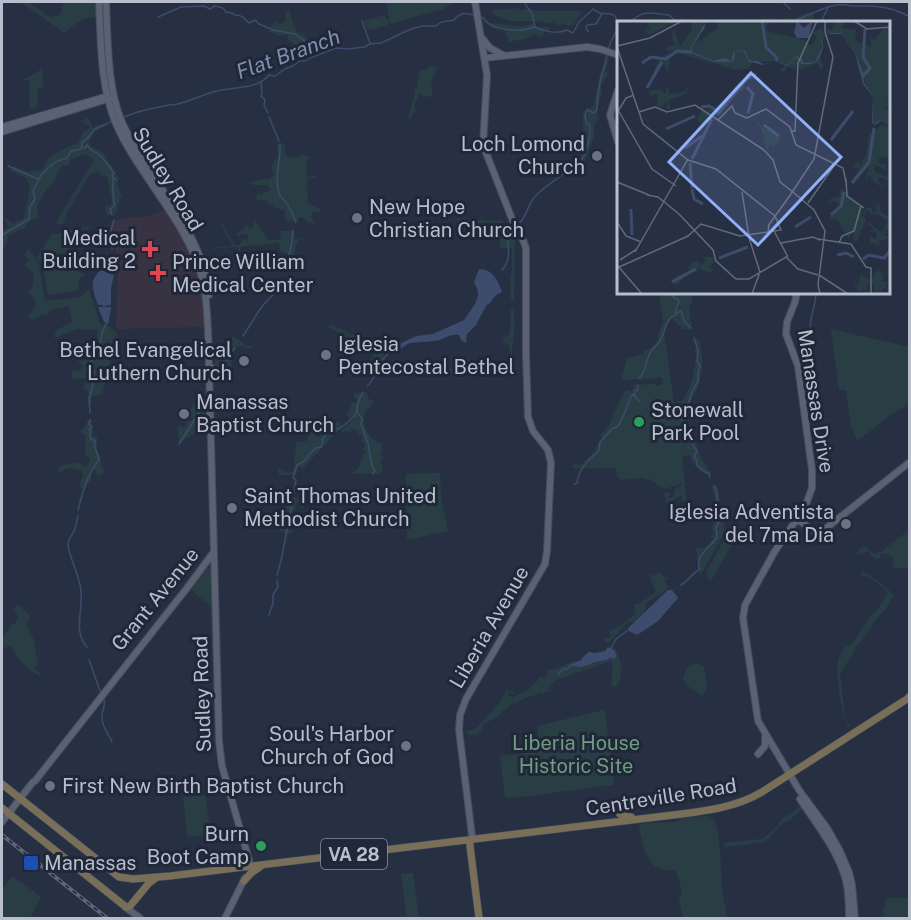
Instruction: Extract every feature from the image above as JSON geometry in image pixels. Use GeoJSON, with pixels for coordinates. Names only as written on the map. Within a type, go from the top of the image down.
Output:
{"type":"FeatureCollection","features":[{"type":"Feature","properties":{"kind":"highway","name":"Centreville Road"},"geometry":{"type":"LineString","coordinates":[[20,799],[118,876],[124,878],[170,876],[249,862],[269,864],[462,841],[472,843],[483,838],[673,816],[722,808],[749,800],[909,696]]}},
{"type":"Feature","properties":{"kind":"highway","name":"Centreville Road"},"geometry":{"type":"LineString","coordinates":[[424,845],[472,843],[572,822],[631,817],[725,804],[754,792],[787,774]]}},
{"type":"Feature","properties":{"kind":"highway","name":"VA 28"},"geometry":{"type":"LineString","coordinates":[[2,784],[20,799]]}},
{"type":"Feature","properties":{"kind":"highway"},"geometry":{"type":"LineString","coordinates":[[2,807],[128,908]]}},
{"type":"Feature","properties":{"kind":"highway"},"geometry":{"type":"LineString","coordinates":[[620,814],[631,817]]}},
{"type":"Feature","properties":{"kind":"highway"},"geometry":{"type":"LineString","coordinates":[[472,843],[476,844],[483,838]]}},
{"type":"Feature","properties":{"kind":"highway","name":"Liberia Avenue"},"geometry":{"type":"LineString","coordinates":[[472,843],[481,918]]}},
{"type":"Feature","properties":{"kind":"highway"},"geometry":{"type":"LineString","coordinates":[[244,881],[253,872],[269,864]]}},
{"type":"Feature","properties":{"kind":"highway","name":"VA 28"},"geometry":{"type":"LineString","coordinates":[[128,908],[151,880],[170,876]]}},
{"type":"Feature","properties":{"kind":"main road","name":"Sudley Road"},"geometry":{"type":"LineString","coordinates":[[99,2],[103,64],[110,98],[130,136],[188,230],[201,256],[206,275],[209,293],[212,368],[216,541],[214,572],[220,755],[249,862]]}},
{"type":"Feature","properties":{"kind":"main road","name":"Sudley Road"},"geometry":{"type":"LineString","coordinates":[[106,2],[111,109],[126,142],[188,242],[205,289],[216,541]]}},
{"type":"Feature","properties":{"kind":"main road","name":"Liberia Avenue"},"geometry":{"type":"LineString","coordinates":[[472,843],[459,734],[460,715],[466,699],[546,560],[551,460],[546,446],[533,430],[528,417],[527,252],[483,145],[487,81],[475,2]]}},
{"type":"Feature","properties":{"kind":"main road"},"geometry":{"type":"LineString","coordinates":[[480,32],[489,48],[507,55]]}},
{"type":"Feature","properties":{"kind":"main road"},"geometry":{"type":"LineString","coordinates":[[484,58],[587,47],[617,55]]}},
{"type":"Feature","properties":{"kind":"main road"},"geometry":{"type":"LineString","coordinates":[[99,101],[106,87]]}},
{"type":"Feature","properties":{"kind":"main road"},"geometry":{"type":"LineString","coordinates":[[617,93],[610,113],[610,120],[617,138]]}},
{"type":"Feature","properties":{"kind":"main road"},"geometry":{"type":"LineString","coordinates":[[2,127],[110,98]]}},
{"type":"Feature","properties":{"kind":"main road"},"geometry":{"type":"LineString","coordinates":[[2,132],[99,101],[107,104],[111,109]]}},
{"type":"Feature","properties":{"kind":"main road","name":"Manassas Drive"},"geometry":{"type":"LineString","coordinates":[[797,294],[795,304],[788,318],[786,334],[798,366],[813,478],[810,497],[775,551],[743,612],[757,717],[802,802],[828,839],[841,865],[848,889],[849,918]]}},
{"type":"Feature","properties":{"kind":"main road"},"geometry":{"type":"LineString","coordinates":[[212,368],[215,376],[224,378]]}},
{"type":"Feature","properties":{"kind":"main road"},"geometry":{"type":"LineString","coordinates":[[203,432],[207,434],[210,441]]}},
{"type":"Feature","properties":{"kind":"main road"},"geometry":{"type":"LineString","coordinates":[[797,519],[819,535],[909,462]]}},
{"type":"Feature","properties":{"kind":"main road"},"geometry":{"type":"LineString","coordinates":[[206,560],[216,541]]}},
{"type":"Feature","properties":{"kind":"main road","name":"Grant Avenue"},"geometry":{"type":"LineString","coordinates":[[2,822],[35,777],[214,552]]}},
{"type":"Feature","properties":{"kind":"main road","name":"Grant Avenue"},"geometry":{"type":"LineString","coordinates":[[33,782],[214,552]]}},
{"type":"Feature","properties":{"kind":"main road"},"geometry":{"type":"LineString","coordinates":[[201,570],[207,565],[214,572]]}},
{"type":"Feature","properties":{"kind":"main road"},"geometry":{"type":"LineString","coordinates":[[758,754],[765,746],[765,734]]}},
{"type":"Feature","properties":{"kind":"main road","name":"Manassas Drive"},"geometry":{"type":"LineString","coordinates":[[787,774],[829,831],[844,859],[852,885],[855,918]]}},
{"type":"Feature","properties":{"kind":"main road"},"geometry":{"type":"LineString","coordinates":[[225,918],[244,881],[249,862]]}},
{"type":"Feature","properties":{"kind":"main road"},"geometry":{"type":"LineString","coordinates":[[128,908],[140,918]]}},
{"type":"Feature","properties":{"kind":"shaded area","name":"Prince William Medical Center"},"geometry":{"type":"Polygon","coordinates":[[[163,211],[190,252],[204,297],[206,325],[204,327],[118,329],[116,327],[118,269],[110,222],[144,217],[163,211]]]}},
{"type":"Feature","properties":{"kind":"green space"},"geometry":{"type":"Polygon","coordinates":[[[20,2],[28,2],[50,17],[60,15],[64,2],[97,2],[97,17],[80,21],[65,33],[20,2]]]}},
{"type":"Feature","properties":{"kind":"green space"},"geometry":{"type":"Polygon","coordinates":[[[383,2],[455,2],[443,9],[390,24],[390,21],[387,25],[370,30],[363,21],[384,15],[389,19],[387,4],[383,2]]]}},
{"type":"Feature","properties":{"kind":"green space"},"geometry":{"type":"Polygon","coordinates":[[[290,8],[294,27],[313,45],[280,54],[278,52],[286,51],[284,49],[293,43],[288,40],[287,34],[277,36],[269,32],[269,29],[277,20],[279,25],[286,21],[286,12],[290,8]]]}},
{"type":"Feature","properties":{"kind":"green space"},"geometry":{"type":"Polygon","coordinates":[[[517,8],[536,11],[582,12],[574,24],[569,26],[566,23],[557,25],[541,21],[510,21],[492,14],[493,10],[517,8]]]}},
{"type":"Feature","properties":{"kind":"green space"},"geometry":{"type":"Polygon","coordinates":[[[812,11],[814,17],[812,21],[737,21],[769,18],[777,20],[789,17],[793,19],[812,11]]]}},
{"type":"Feature","properties":{"kind":"green space"},"geometry":{"type":"Polygon","coordinates":[[[681,18],[737,21],[680,21],[681,18]]]}},
{"type":"Feature","properties":{"kind":"green space"},"geometry":{"type":"Polygon","coordinates":[[[534,23],[536,26],[551,28],[543,31],[543,36],[539,37],[535,33],[526,38],[507,42],[509,39],[504,30],[491,27],[488,24],[518,26],[534,23]]]}},
{"type":"Feature","properties":{"kind":"green space"},"geometry":{"type":"Polygon","coordinates":[[[606,56],[609,59],[606,71],[609,74],[601,85],[594,137],[585,162],[573,169],[582,159],[583,114],[594,103],[606,56]]]}},
{"type":"Feature","properties":{"kind":"green space"},"geometry":{"type":"Polygon","coordinates":[[[429,66],[441,70],[434,69],[437,73],[433,75],[431,87],[433,93],[428,97],[419,94],[414,105],[416,112],[412,113],[411,118],[408,117],[420,69],[426,70],[429,66]]]}},
{"type":"Feature","properties":{"kind":"green space"},"geometry":{"type":"Polygon","coordinates":[[[42,69],[44,86],[38,89],[37,107],[30,109],[29,80],[23,80],[42,69]]]}},
{"type":"Feature","properties":{"kind":"green space"},"geometry":{"type":"Polygon","coordinates":[[[89,118],[93,128],[96,125],[109,125],[95,131],[89,141],[91,146],[103,153],[119,178],[118,185],[122,196],[116,205],[118,208],[116,214],[107,216],[105,206],[111,205],[112,199],[107,176],[101,176],[100,172],[91,173],[67,212],[63,224],[57,224],[94,160],[86,154],[78,156],[71,160],[69,165],[61,166],[53,183],[37,205],[38,218],[29,221],[24,229],[8,236],[2,252],[2,230],[9,226],[2,216],[14,224],[17,220],[24,218],[30,189],[26,178],[10,171],[14,166],[27,172],[43,169],[47,160],[81,139],[83,132],[91,127],[80,121],[89,118]]]}},
{"type":"Feature","properties":{"kind":"green space"},"geometry":{"type":"Polygon","coordinates":[[[282,143],[286,155],[290,158],[304,153],[309,157],[306,161],[306,175],[308,177],[316,175],[315,179],[313,177],[307,181],[308,204],[321,209],[319,213],[312,212],[312,220],[317,225],[300,217],[296,223],[290,220],[288,223],[285,210],[275,208],[266,200],[255,199],[259,197],[255,196],[262,195],[271,189],[267,185],[254,185],[251,182],[267,180],[274,176],[271,166],[278,156],[277,145],[282,143]]]}},
{"type":"Feature","properties":{"kind":"green space"},"geometry":{"type":"Polygon","coordinates":[[[458,218],[489,221],[500,219],[505,224],[511,225],[519,238],[515,242],[514,301],[511,300],[510,280],[512,249],[510,247],[500,249],[501,227],[458,222],[458,218]]]}},
{"type":"Feature","properties":{"kind":"green space"},"geometry":{"type":"Polygon","coordinates":[[[255,220],[268,240],[280,240],[281,231],[294,231],[295,239],[302,238],[296,245],[294,258],[280,250],[279,243],[240,247],[241,267],[238,268],[240,265],[238,247],[214,250],[215,247],[233,246],[221,222],[235,245],[241,244],[242,238],[249,240],[247,234],[241,234],[238,237],[236,234],[247,225],[249,229],[254,226],[255,220]]]}},
{"type":"Feature","properties":{"kind":"green space"},"geometry":{"type":"Polygon","coordinates":[[[90,226],[88,229],[75,232],[68,238],[72,268],[86,275],[80,277],[79,290],[48,295],[43,266],[37,258],[51,235],[90,226]]]}},
{"type":"Feature","properties":{"kind":"green space"},"geometry":{"type":"Polygon","coordinates":[[[29,249],[39,265],[45,301],[81,297],[89,289],[100,323],[106,324],[117,333],[116,348],[108,367],[102,394],[92,396],[91,404],[86,397],[89,393],[83,388],[85,378],[73,380],[71,372],[81,370],[83,365],[77,361],[86,360],[96,353],[98,330],[78,329],[54,338],[56,331],[72,321],[69,306],[53,309],[48,314],[33,320],[29,318],[36,306],[33,298],[26,293],[31,289],[33,281],[33,273],[24,265],[29,259],[24,255],[29,249]]]}},
{"type":"Feature","properties":{"kind":"green space"},"geometry":{"type":"Polygon","coordinates":[[[659,294],[675,294],[676,296],[692,294],[689,309],[692,329],[683,329],[672,319],[664,332],[675,409],[689,415],[700,456],[710,473],[708,476],[699,470],[690,455],[682,456],[687,503],[682,500],[681,495],[667,504],[664,493],[670,494],[668,498],[671,498],[674,490],[682,483],[665,489],[650,479],[643,479],[642,476],[623,480],[617,477],[616,468],[572,468],[575,462],[580,466],[596,450],[601,435],[610,423],[626,390],[632,392],[634,386],[630,385],[654,384],[659,386],[663,383],[662,378],[659,377],[621,380],[627,358],[644,354],[643,352],[659,339],[658,335],[663,322],[659,294]]]}},
{"type":"Feature","properties":{"kind":"green space"},"geometry":{"type":"Polygon","coordinates":[[[513,308],[515,323],[512,351],[513,365],[517,367],[511,371],[437,374],[434,372],[378,376],[374,373],[350,376],[355,373],[365,373],[364,369],[375,349],[357,340],[350,353],[343,350],[346,339],[337,335],[338,332],[350,337],[328,327],[330,324],[380,347],[385,359],[380,369],[385,373],[451,368],[453,371],[486,369],[482,364],[486,360],[493,368],[509,369],[510,348],[502,341],[509,335],[510,311],[513,308]]]}},
{"type":"Feature","properties":{"kind":"green space"},"geometry":{"type":"Polygon","coordinates":[[[831,329],[909,347],[909,403],[857,441],[851,426],[846,390],[839,390],[831,329]]]}},
{"type":"Feature","properties":{"kind":"green space"},"geometry":{"type":"Polygon","coordinates":[[[232,336],[245,346],[235,347],[231,355],[232,375],[215,374],[215,346],[232,345],[232,336]]]}},
{"type":"Feature","properties":{"kind":"green space"},"geometry":{"type":"Polygon","coordinates":[[[697,338],[702,353],[702,372],[689,410],[675,402],[682,401],[691,383],[697,356],[694,342],[697,338]]]}},
{"type":"Feature","properties":{"kind":"green space"},"geometry":{"type":"Polygon","coordinates":[[[367,392],[368,398],[374,402],[364,413],[365,423],[370,436],[382,443],[380,455],[384,457],[380,462],[383,471],[378,474],[351,474],[359,466],[366,451],[363,449],[365,443],[361,433],[358,435],[355,429],[351,429],[352,434],[341,430],[355,418],[349,418],[346,414],[352,402],[358,400],[354,393],[367,392]]]}},
{"type":"Feature","properties":{"kind":"green space"},"geometry":{"type":"Polygon","coordinates":[[[193,403],[208,403],[208,425],[179,443],[178,426],[185,428],[187,421],[191,421],[192,418],[189,417],[193,403]]]}},
{"type":"Feature","properties":{"kind":"green space"},"geometry":{"type":"Polygon","coordinates":[[[309,416],[311,416],[312,423],[316,423],[311,428],[313,433],[320,437],[323,422],[325,433],[333,427],[332,424],[339,421],[342,427],[302,469],[298,466],[296,475],[279,475],[278,468],[286,473],[294,470],[296,444],[307,441],[311,424],[309,416]]]}},
{"type":"Feature","properties":{"kind":"green space"},"geometry":{"type":"Polygon","coordinates":[[[92,419],[92,435],[97,437],[97,450],[105,472],[98,476],[94,469],[92,470],[91,480],[82,489],[80,484],[82,471],[68,468],[61,472],[58,471],[58,467],[80,463],[85,467],[88,465],[90,459],[85,453],[85,435],[78,431],[83,430],[88,420],[92,419]]]}},
{"type":"Feature","properties":{"kind":"green space"},"geometry":{"type":"Polygon","coordinates":[[[440,473],[441,499],[448,531],[407,540],[406,474],[440,473]]]}},
{"type":"Feature","properties":{"kind":"green space"},"geometry":{"type":"Polygon","coordinates":[[[717,485],[725,532],[700,576],[696,548],[704,548],[714,539],[711,538],[712,534],[715,534],[712,530],[716,507],[712,486],[717,485]]]}},
{"type":"Feature","properties":{"kind":"green space"},"geometry":{"type":"Polygon","coordinates":[[[292,497],[304,504],[302,509],[300,502],[295,504],[296,509],[292,512],[291,518],[293,523],[290,526],[293,532],[287,535],[284,549],[284,533],[280,531],[278,521],[269,519],[281,515],[284,511],[280,507],[288,506],[292,497]]]}},
{"type":"Feature","properties":{"kind":"green space"},"geometry":{"type":"Polygon","coordinates":[[[909,530],[909,569],[893,567],[893,557],[888,554],[881,554],[879,559],[874,558],[868,551],[856,555],[859,549],[865,546],[874,554],[882,552],[909,530]]]}},
{"type":"Feature","properties":{"kind":"green space"},"geometry":{"type":"Polygon","coordinates":[[[732,533],[735,538],[711,581],[707,576],[707,571],[727,534],[732,533]]]}},
{"type":"Feature","properties":{"kind":"green space"},"geometry":{"type":"Polygon","coordinates":[[[208,567],[212,572],[213,608],[191,588],[208,567]]]}},
{"type":"Feature","properties":{"kind":"green space"},"geometry":{"type":"Polygon","coordinates":[[[863,571],[895,596],[867,631],[840,673],[845,718],[840,698],[837,667],[839,658],[844,648],[853,643],[888,592],[871,578],[859,576],[863,571]]]}},
{"type":"Feature","properties":{"kind":"green space"},"geometry":{"type":"Polygon","coordinates":[[[659,572],[664,578],[670,577],[665,580],[666,585],[670,586],[659,596],[647,602],[644,612],[634,622],[628,622],[608,644],[602,637],[607,639],[611,637],[609,631],[622,625],[636,613],[634,604],[639,604],[655,593],[652,579],[648,575],[653,576],[659,572]]]}},
{"type":"Feature","properties":{"kind":"green space"},"geometry":{"type":"Polygon","coordinates":[[[17,604],[30,615],[27,626],[33,638],[38,664],[34,668],[40,676],[27,667],[11,647],[2,648],[2,636],[18,619],[14,608],[17,604]]]}},
{"type":"Feature","properties":{"kind":"green space"},"geometry":{"type":"Polygon","coordinates":[[[614,647],[621,667],[616,687],[611,685],[613,670],[611,661],[556,680],[548,687],[552,689],[551,691],[539,692],[513,703],[494,719],[483,724],[483,730],[474,735],[465,731],[478,726],[495,709],[495,706],[499,705],[507,690],[515,693],[514,695],[509,692],[508,694],[513,698],[530,688],[540,677],[546,678],[547,670],[576,661],[578,661],[570,666],[615,659],[614,647]]]}},
{"type":"Feature","properties":{"kind":"green space"},"geometry":{"type":"Polygon","coordinates":[[[697,663],[704,667],[706,679],[707,687],[702,696],[688,686],[683,679],[687,669],[697,663]]]}},
{"type":"Feature","properties":{"kind":"green space","name":"Liberia House Historic Site"},"geometry":{"type":"Polygon","coordinates":[[[604,710],[613,785],[513,798],[505,797],[500,756],[538,750],[540,748],[537,726],[604,710]]]}},
{"type":"Feature","properties":{"kind":"green space"},"geometry":{"type":"Polygon","coordinates":[[[205,795],[211,835],[189,837],[183,797],[205,795]]]}},
{"type":"Feature","properties":{"kind":"green space"},"geometry":{"type":"Polygon","coordinates":[[[801,805],[803,808],[783,823],[765,842],[725,847],[724,843],[764,838],[783,817],[801,805]]]}},
{"type":"Feature","properties":{"kind":"green space"},"geometry":{"type":"Polygon","coordinates":[[[704,816],[713,819],[718,832],[722,890],[727,918],[683,918],[679,899],[682,891],[676,870],[666,870],[653,864],[646,852],[639,829],[640,825],[645,823],[677,822],[683,818],[704,816]]]}},
{"type":"Feature","properties":{"kind":"green space"},"geometry":{"type":"Polygon","coordinates":[[[413,873],[419,918],[407,918],[401,874],[413,873]]]}},
{"type":"Feature","properties":{"kind":"green space"},"geometry":{"type":"Polygon","coordinates":[[[13,876],[41,897],[30,918],[2,918],[2,889],[13,876]]]}},
{"type":"Feature","properties":{"kind":"green space"},"geometry":{"type":"Polygon","coordinates":[[[886,898],[909,898],[907,918],[884,918],[883,909],[886,898]]]}},
{"type":"Feature","properties":{"kind":"water"},"geometry":{"type":"Polygon","coordinates":[[[479,269],[491,273],[502,292],[486,306],[476,325],[467,334],[466,343],[459,335],[452,335],[435,341],[410,343],[393,351],[393,347],[416,336],[433,334],[464,320],[478,296],[474,282],[479,269]]]}},
{"type":"Feature","properties":{"kind":"water"},"geometry":{"type":"Polygon","coordinates":[[[101,270],[114,275],[111,305],[105,306],[111,307],[108,324],[104,322],[98,307],[103,307],[103,305],[98,305],[93,286],[94,278],[101,270]]]}},
{"type":"Feature","properties":{"kind":"water"},"geometry":{"type":"Polygon","coordinates":[[[668,590],[672,590],[678,598],[658,621],[637,635],[629,631],[628,628],[668,590]]]}},
{"type":"Feature","properties":{"kind":"water"},"geometry":{"type":"Polygon","coordinates":[[[608,647],[615,652],[615,659],[610,658],[581,667],[570,666],[589,652],[605,651],[608,647]]]}},
{"type":"Feature","properties":{"kind":"waterway"},"geometry":{"type":"LineString","coordinates":[[524,2],[532,14],[535,26]]}},
{"type":"Feature","properties":{"kind":"waterway"},"geometry":{"type":"LineString","coordinates":[[783,2],[790,9]]}},
{"type":"Feature","properties":{"kind":"waterway","name":"Flat Branch"},"geometry":{"type":"LineString","coordinates":[[792,21],[835,5],[881,7],[910,17]]}},
{"type":"Feature","properties":{"kind":"waterway"},"geometry":{"type":"LineString","coordinates":[[158,17],[181,7],[204,6],[210,9],[215,6],[241,16],[249,23],[255,20],[273,30],[295,34],[318,54]]}},
{"type":"Feature","properties":{"kind":"waterway"},"geometry":{"type":"LineString","coordinates":[[821,21],[828,7]]}},
{"type":"Feature","properties":{"kind":"waterway","name":"Flat Branch"},"geometry":{"type":"LineString","coordinates":[[481,17],[492,26],[504,29],[524,30],[534,27],[546,31],[567,30],[573,33],[579,22],[593,9],[600,13],[611,14],[617,21]]}},
{"type":"Feature","properties":{"kind":"waterway","name":"Flat Branch"},"geometry":{"type":"LineString","coordinates":[[631,21],[648,13],[669,15],[676,21]]}},
{"type":"Feature","properties":{"kind":"waterway","name":"Flat Branch"},"geometry":{"type":"LineString","coordinates":[[124,117],[146,110],[176,105],[217,91],[259,83],[269,75],[275,76],[300,61],[306,61],[336,48],[349,49],[381,43],[411,29],[436,26],[441,22],[454,20],[463,14],[474,15]]}},
{"type":"Feature","properties":{"kind":"waterway"},"geometry":{"type":"LineString","coordinates":[[588,32],[587,25],[596,24],[602,14]]}},
{"type":"Feature","properties":{"kind":"waterway"},"geometry":{"type":"LineString","coordinates":[[362,21],[370,43]]}},
{"type":"Feature","properties":{"kind":"waterway","name":"Flat Branch"},"geometry":{"type":"LineString","coordinates":[[743,21],[748,21]]}},
{"type":"Feature","properties":{"kind":"waterway"},"geometry":{"type":"LineString","coordinates":[[609,48],[617,27]]}},
{"type":"Feature","properties":{"kind":"waterway"},"geometry":{"type":"LineString","coordinates":[[518,224],[537,195],[580,163],[588,144],[590,130],[585,114],[587,110],[594,113],[597,110],[599,85],[607,54]]}},
{"type":"Feature","properties":{"kind":"waterway"},"geometry":{"type":"LineString","coordinates":[[261,82],[261,96],[265,100],[264,105],[268,113]]}},
{"type":"Feature","properties":{"kind":"waterway"},"geometry":{"type":"LineString","coordinates":[[269,117],[279,141]]}},
{"type":"Feature","properties":{"kind":"waterway","name":"Flat Branch"},"geometry":{"type":"LineString","coordinates":[[2,235],[29,219],[30,207],[35,199],[33,191],[41,175],[55,162],[67,158],[71,151],[81,149],[82,142],[95,130],[111,121]]}},
{"type":"Feature","properties":{"kind":"waterway"},"geometry":{"type":"LineString","coordinates":[[280,144],[278,187],[280,195],[296,222]]}},
{"type":"Feature","properties":{"kind":"waterway"},"geometry":{"type":"LineString","coordinates":[[82,147],[85,148],[87,145],[103,158],[114,173],[112,176],[115,179],[113,180],[115,205],[110,210],[112,215]]}},
{"type":"Feature","properties":{"kind":"waterway"},"geometry":{"type":"LineString","coordinates":[[8,166],[38,179]]}},
{"type":"Feature","properties":{"kind":"waterway"},"geometry":{"type":"LineString","coordinates":[[112,249],[111,230],[114,220]]}},
{"type":"Feature","properties":{"kind":"waterway"},"geometry":{"type":"LineString","coordinates":[[502,270],[508,258],[507,236],[512,226]]}},
{"type":"Feature","properties":{"kind":"waterway"},"geometry":{"type":"LineString","coordinates":[[289,254],[293,230]]}},
{"type":"Feature","properties":{"kind":"waterway"},"geometry":{"type":"LineString","coordinates":[[111,270],[113,259]]}},
{"type":"Feature","properties":{"kind":"waterway"},"geometry":{"type":"LineString","coordinates":[[672,294],[679,301],[675,312],[681,311],[684,321],[691,328]]}},
{"type":"Feature","properties":{"kind":"waterway"},"geometry":{"type":"LineString","coordinates":[[810,329],[816,294]]}},
{"type":"Feature","properties":{"kind":"waterway"},"geometry":{"type":"LineString","coordinates":[[243,336],[260,309],[273,295]]}},
{"type":"Feature","properties":{"kind":"waterway"},"geometry":{"type":"LineString","coordinates":[[639,378],[650,353],[661,339],[669,319],[677,313]]}},
{"type":"Feature","properties":{"kind":"waterway"},"geometry":{"type":"LineString","coordinates":[[90,413],[89,398],[94,378],[91,361],[99,356],[102,333],[107,322]]}},
{"type":"Feature","properties":{"kind":"waterway"},"geometry":{"type":"LineString","coordinates":[[694,338],[698,352],[697,361],[700,366],[698,381],[681,419],[697,451],[694,457],[697,465],[709,473],[710,477]]}},
{"type":"Feature","properties":{"kind":"waterway"},"geometry":{"type":"LineString","coordinates":[[220,374],[235,348]]}},
{"type":"Feature","properties":{"kind":"waterway"},"geometry":{"type":"LineString","coordinates":[[367,386],[384,358],[392,350]]}},
{"type":"Feature","properties":{"kind":"waterway"},"geometry":{"type":"LineString","coordinates":[[468,360],[471,377]]}},
{"type":"Feature","properties":{"kind":"waterway"},"geometry":{"type":"LineString","coordinates":[[638,385],[638,390],[634,395],[640,402]]}},
{"type":"Feature","properties":{"kind":"waterway"},"geometry":{"type":"LineString","coordinates":[[294,492],[296,480],[293,478],[297,465],[316,448],[321,447],[325,436],[334,429],[339,429],[355,416],[359,399],[363,393]]}},
{"type":"Feature","properties":{"kind":"waterway"},"geometry":{"type":"LineString","coordinates":[[574,484],[577,483],[584,465],[598,452],[600,442],[613,428],[618,426],[631,396],[635,394]]}},
{"type":"Feature","properties":{"kind":"waterway"},"geometry":{"type":"LineString","coordinates":[[179,444],[205,404]]}},
{"type":"Feature","properties":{"kind":"waterway"},"geometry":{"type":"LineString","coordinates":[[357,410],[362,418],[361,424],[368,443],[372,467],[375,470],[373,474]]}},
{"type":"Feature","properties":{"kind":"waterway"},"geometry":{"type":"LineString","coordinates":[[78,510],[89,477],[99,460],[95,441],[89,434],[92,432],[89,430],[92,427],[89,424],[90,420]]}},
{"type":"Feature","properties":{"kind":"waterway"},"geometry":{"type":"LineString","coordinates":[[681,585],[700,569],[698,565],[701,556],[717,537],[716,527],[719,523],[714,520],[719,507],[714,486]]}},
{"type":"Feature","properties":{"kind":"waterway"},"geometry":{"type":"LineString","coordinates":[[277,575],[293,499]]}},
{"type":"Feature","properties":{"kind":"waterway"},"geometry":{"type":"LineString","coordinates":[[78,516],[68,546],[80,586],[80,635],[87,647]]}},
{"type":"Feature","properties":{"kind":"waterway"},"geometry":{"type":"LineString","coordinates":[[269,615],[273,595],[278,587],[277,580]]}},
{"type":"Feature","properties":{"kind":"waterway"},"geometry":{"type":"LineString","coordinates":[[611,648],[616,639],[628,630]]}},
{"type":"Feature","properties":{"kind":"waterway"},"geometry":{"type":"LineString","coordinates":[[89,660],[100,691]]}},
{"type":"Feature","properties":{"kind":"waterway"},"geometry":{"type":"LineString","coordinates":[[558,674],[570,666]]}},
{"type":"Feature","properties":{"kind":"waterway"},"geometry":{"type":"LineString","coordinates":[[104,699],[103,723],[112,742]]}},
{"type":"Feature","properties":{"kind":"railway"},"geometry":{"type":"LineString","coordinates":[[2,835],[107,918]]}},
{"type":"Feature","properties":{"kind":"place","name":"Loch Lomond Church"},"geometry":{"type":"Point","coordinates":[597,156]}},
{"type":"Feature","properties":{"kind":"place","name":"New Hope Christian Church"},"geometry":{"type":"Point","coordinates":[357,218]}},
{"type":"Feature","properties":{"kind":"place","name":"Medical Building 2"},"geometry":{"type":"Point","coordinates":[150,249]}},
{"type":"Feature","properties":{"kind":"place","name":"Prince William Medical Center"},"geometry":{"type":"Point","coordinates":[158,273]}},
{"type":"Feature","properties":{"kind":"place","name":"Iglesia Pentecostal Bethel"},"geometry":{"type":"Point","coordinates":[326,355]}},
{"type":"Feature","properties":{"kind":"place","name":"Bethel Evangelical Luthern Church"},"geometry":{"type":"Point","coordinates":[244,361]}},
{"type":"Feature","properties":{"kind":"place","name":"Manassas Baptist Church"},"geometry":{"type":"Point","coordinates":[184,414]}},
{"type":"Feature","properties":{"kind":"place","name":"Stonewall Park Pool"},"geometry":{"type":"Point","coordinates":[639,422]}},
{"type":"Feature","properties":{"kind":"place","name":"Saint Thomas United Methodist Church"},"geometry":{"type":"Point","coordinates":[232,508]}},
{"type":"Feature","properties":{"kind":"place","name":"Iglesia Adventista del 7ma Dia"},"geometry":{"type":"Point","coordinates":[846,524]}},
{"type":"Feature","properties":{"kind":"place","name":"Soul's Harbor Church of God"},"geometry":{"type":"Point","coordinates":[406,746]}},
{"type":"Feature","properties":{"kind":"place","name":"First New Birth Baptist Church"},"geometry":{"type":"Point","coordinates":[50,786]}},
{"type":"Feature","properties":{"kind":"place","name":"Burn Boot Camp"},"geometry":{"type":"Point","coordinates":[261,846]}},
{"type":"Feature","properties":{"kind":"place","name":"Manassas"},"geometry":{"type":"Point","coordinates":[31,863]}}]}
